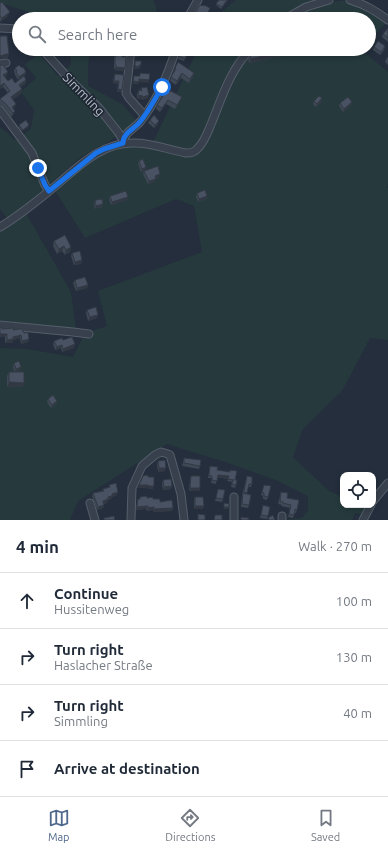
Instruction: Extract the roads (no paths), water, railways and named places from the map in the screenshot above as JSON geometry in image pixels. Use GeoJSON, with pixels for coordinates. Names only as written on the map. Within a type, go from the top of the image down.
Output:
{"type":"FeatureCollection","features":[{"type":"Feature","properties":{"kind":"street"},"geometry":{"type":"LineString","coordinates":[[191,12],[198,0]]}},
{"type":"Feature","properties":{"kind":"street"},"geometry":{"type":"LineString","coordinates":[[297,12],[306,7],[329,0]]}},
{"type":"Feature","properties":{"kind":"street"},"geometry":{"type":"LineString","coordinates":[[350,0],[370,7],[388,20]]}},
{"type":"Feature","properties":{"kind":"street"},"geometry":{"type":"LineString","coordinates":[[0,28],[12,29]]}},
{"type":"Feature","properties":{"kind":"street","name":"Simmling"},"geometry":{"type":"LineString","coordinates":[[49,56],[99,108],[118,132],[123,142]]}},
{"type":"Feature","properties":{"kind":"street"},"geometry":{"type":"LineString","coordinates":[[130,56],[126,92],[129,98],[144,115]]}},
{"type":"Feature","properties":{"kind":"street"},"geometry":{"type":"LineString","coordinates":[[123,142],[128,132],[140,121],[162,87],[173,56]]}},
{"type":"Feature","properties":{"kind":"street"},"geometry":{"type":"LineString","coordinates":[[0,227],[20,214],[96,153],[104,149],[123,142],[147,143],[186,153],[197,150],[204,140],[230,79],[245,56]]}},
{"type":"Feature","properties":{"kind":"street"},"geometry":{"type":"LineString","coordinates":[[0,110],[32,153],[45,185],[49,191]]}},
{"type":"Feature","properties":{"kind":"street"},"geometry":{"type":"LineString","coordinates":[[0,325],[89,334]]}},
{"type":"Feature","properties":{"kind":"street"},"geometry":{"type":"LineString","coordinates":[[131,520],[132,488],[142,466],[161,452],[170,455],[181,494],[184,520]]}},
{"type":"Feature","properties":{"kind":"street"},"geometry":{"type":"LineString","coordinates":[[376,497],[388,483]]}},
{"type":"Feature","properties":{"kind":"street"},"geometry":{"type":"LineString","coordinates":[[234,497],[234,520]]}},
{"type":"Feature","properties":{"kind":"street"},"geometry":{"type":"LineString","coordinates":[[90,503],[95,520]]}},
{"type":"Feature","properties":{"kind":"street"},"geometry":{"type":"LineString","coordinates":[[363,520],[369,508]]}}]}
